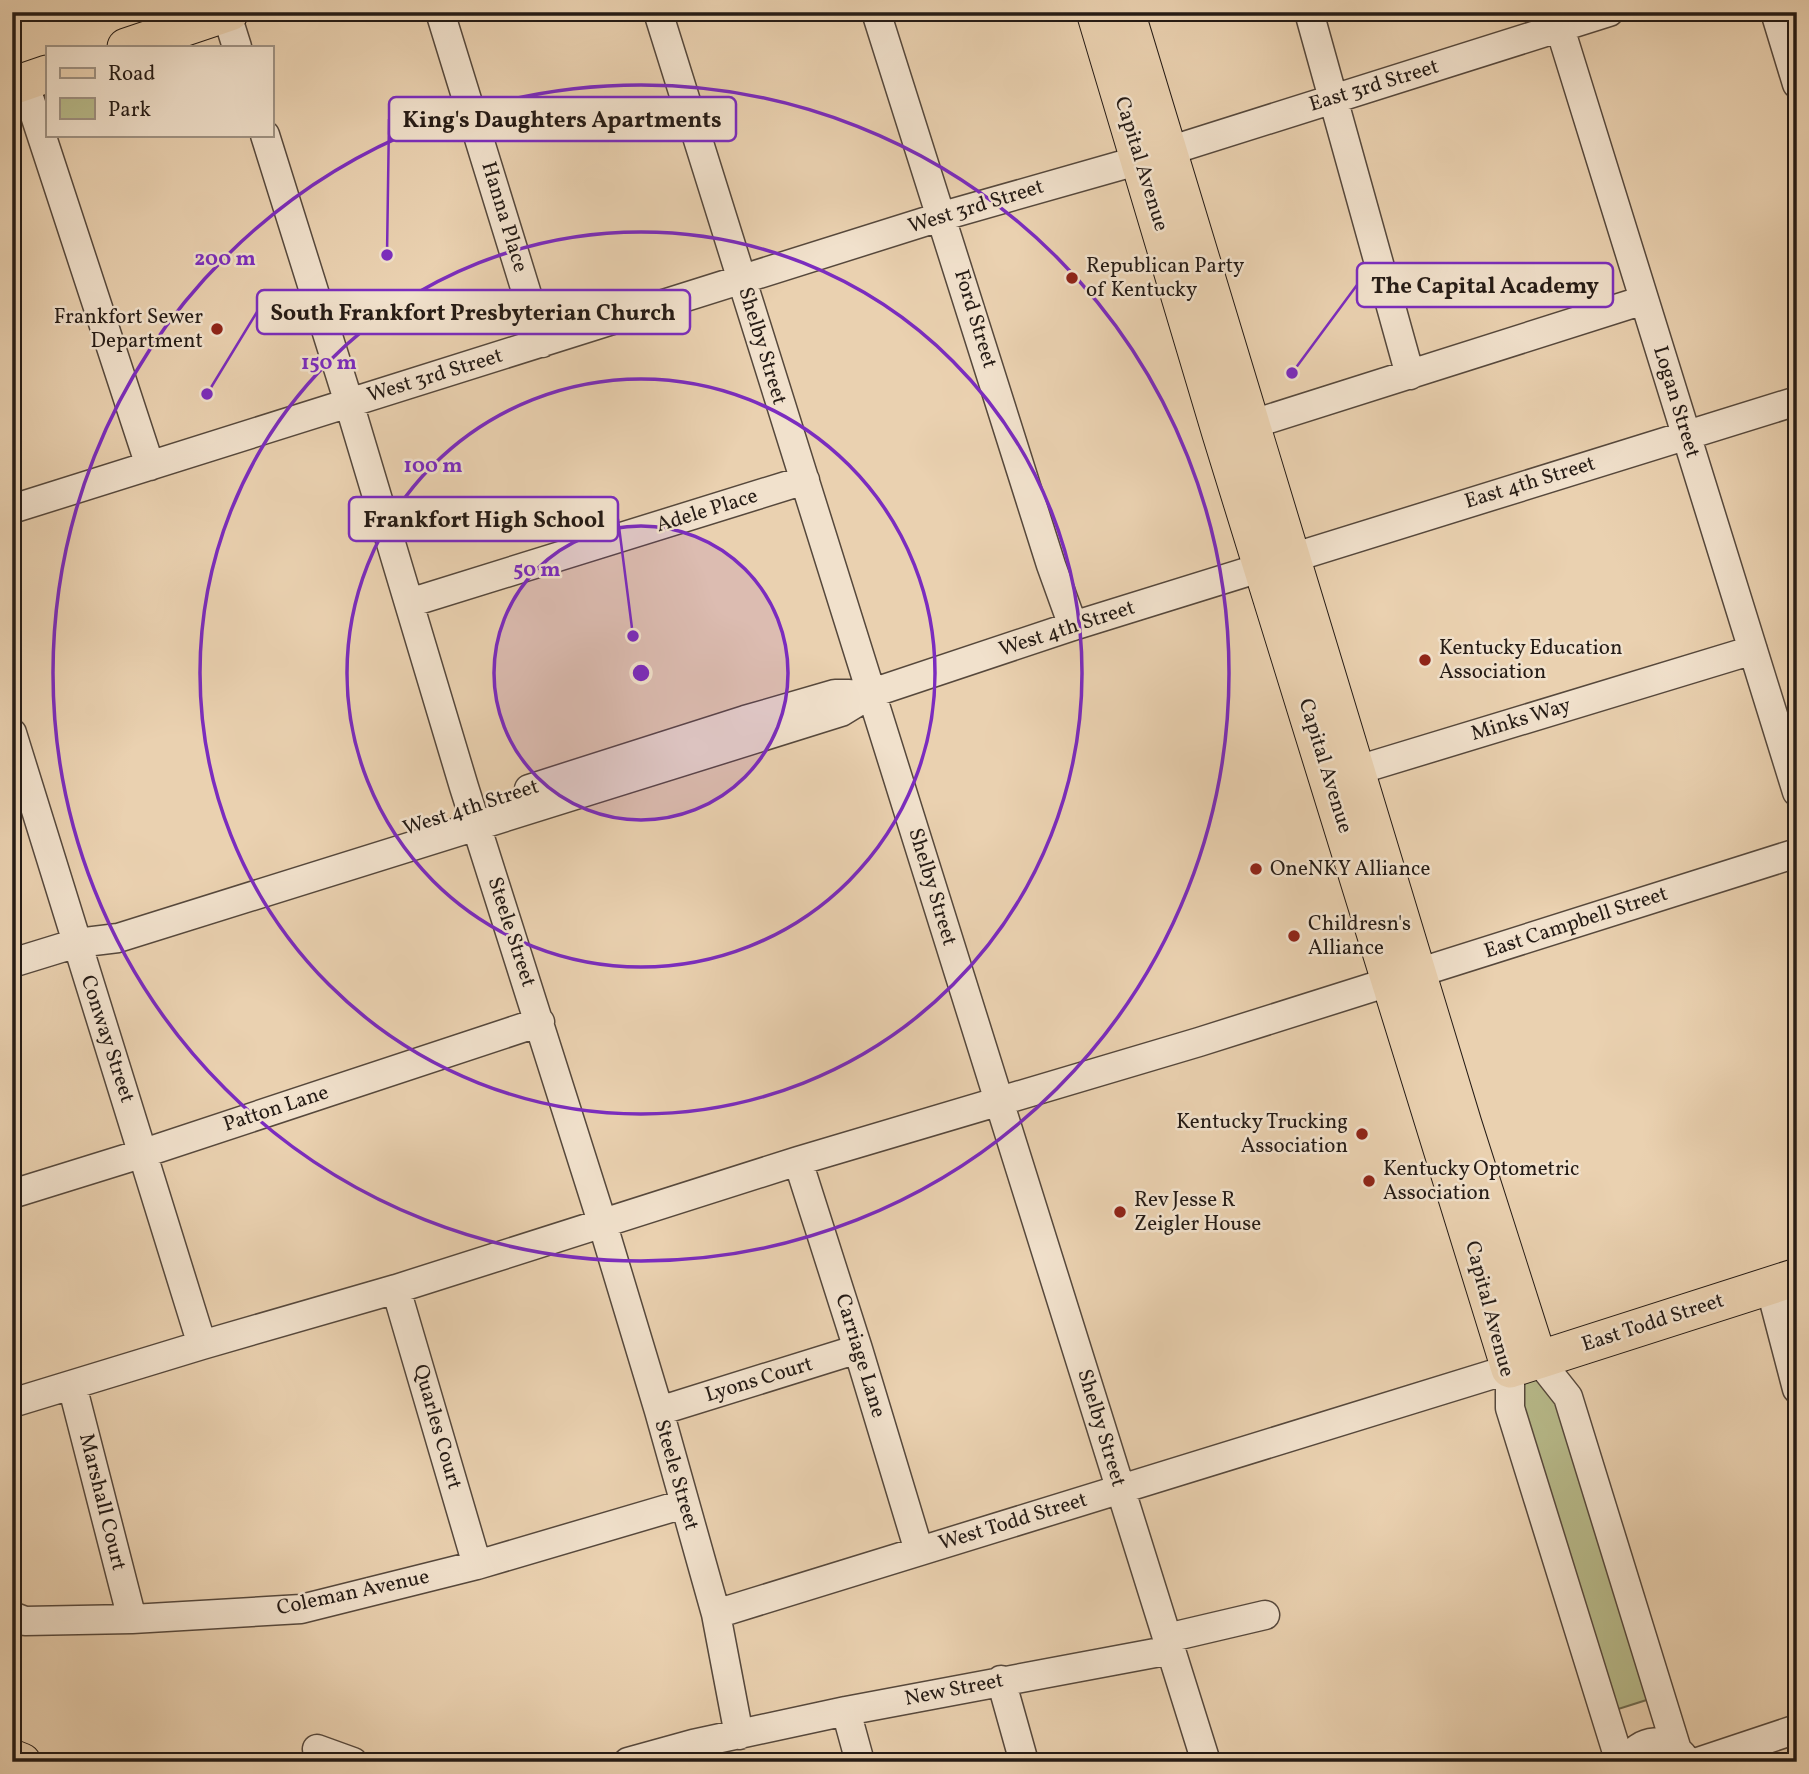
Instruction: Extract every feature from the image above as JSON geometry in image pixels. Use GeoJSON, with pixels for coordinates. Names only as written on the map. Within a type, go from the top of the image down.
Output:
{"type":"FeatureCollection","features":[{"type":"Feature","properties":{"kind":"main road","name":"Capital Avenue"},"geometry":{"type":"LineString","coordinates":[[1095,12],[1154,155]]}},
{"type":"Feature","properties":{"kind":"main road","name":"Capital Avenue"},"geometry":{"type":"LineString","coordinates":[[1126,12],[1154,155],[1524,1364]]}},
{"type":"Feature","properties":{"kind":"main road"},"geometry":{"type":"LineString","coordinates":[[130,46],[230,21]]}},
{"type":"Feature","properties":{"kind":"main road","name":"East Todd Street"},"geometry":{"type":"LineString","coordinates":[[1524,1364],[1783,1281]]}},
{"type":"Feature","properties":{"kind":"main road"},"geometry":{"type":"LineString","coordinates":[[12,1758],[22,1762]]}},
{"type":"Feature","properties":{"kind":"street","name":"Hanna Place"},"geometry":{"type":"LineString","coordinates":[[440,12],[542,343]]}},
{"type":"Feature","properties":{"kind":"street","name":"Shelby Street"},"geometry":{"type":"LineString","coordinates":[[658,12],[1206,1762]]}},
{"type":"Feature","properties":{"kind":"street","name":"Ford Street"},"geometry":{"type":"LineString","coordinates":[[876,12],[943,216],[1047,552],[1073,626]]}},
{"type":"Feature","properties":{"kind":"street"},"geometry":{"type":"LineString","coordinates":[[1309,12],[1410,375]]}},
{"type":"Feature","properties":{"kind":"street","name":"East 3rd Street"},"geometry":{"type":"LineString","coordinates":[[1154,155],[1333,99],[1557,20],[1609,12]]}},
{"type":"Feature","properties":{"kind":"street"},"geometry":{"type":"LineString","coordinates":[[1774,12],[1797,84]]}},
{"type":"Feature","properties":{"kind":"street","name":"Logan Street"},"geometry":{"type":"LineString","coordinates":[[1557,20],[1797,792]]}},
{"type":"Feature","properties":{"kind":"street"},"geometry":{"type":"LineString","coordinates":[[28,81],[150,466]]}},
{"type":"Feature","properties":{"kind":"street","name":"Steele Street"},"geometry":{"type":"LineString","coordinates":[[265,136],[474,817],[603,1222],[716,1614],[738,1735]]}},
{"type":"Feature","properties":{"kind":"street","name":"West 3rd Street"},"geometry":{"type":"LineString","coordinates":[[12,509],[943,216],[1154,155]]}},
{"type":"Feature","properties":{"kind":"street"},"geometry":{"type":"LineString","coordinates":[[1236,430],[1644,300]]}},
{"type":"Feature","properties":{"kind":"street","name":"East 4th Street"},"geometry":{"type":"LineString","coordinates":[[1278,562],[1797,401]]}},
{"type":"Feature","properties":{"kind":"street","name":"Adele Place"},"geometry":{"type":"LineString","coordinates":[[409,604],[805,480]]}},
{"type":"Feature","properties":{"kind":"street","name":"West 4th Street"},"geometry":{"type":"LineString","coordinates":[[12,963],[77,943],[118,938],[474,817],[841,712],[872,693],[1278,562]]}},
{"type":"Feature","properties":{"kind":"street","name":"Minks Way"},"geometry":{"type":"LineString","coordinates":[[1342,775],[1753,650]]}},
{"type":"Feature","properties":{"kind":"street","name":"Conway Street"},"geometry":{"type":"LineString","coordinates":[[12,733],[202,1345]]}},
{"type":"Feature","properties":{"kind":"street","name":"East Campbell Street"},"geometry":{"type":"LineString","coordinates":[[12,1403],[397,1289],[798,1161],[1356,993],[1797,852]]}},
{"type":"Feature","properties":{"kind":"street","name":"Patton Lane"},"geometry":{"type":"LineString","coordinates":[[12,1194],[540,1022]]}},
{"type":"Feature","properties":{"kind":"street","name":"Carriage Lane"},"geometry":{"type":"LineString","coordinates":[[798,1161],[919,1551]]}},
{"type":"Feature","properties":{"kind":"street"},"geometry":{"type":"LineString","coordinates":[[1783,1281],[1797,1389]]}},
{"type":"Feature","properties":{"kind":"street","name":"Quarles Court"},"geometry":{"type":"LineString","coordinates":[[397,1289],[477,1565]]}},
{"type":"Feature","properties":{"kind":"street","name":"Lyons Court"},"geometry":{"type":"LineString","coordinates":[[659,1412],[858,1349]]}},
{"type":"Feature","properties":{"kind":"street","name":"West Todd Street"},"geometry":{"type":"LineString","coordinates":[[716,1614],[1524,1364]]}},
{"type":"Feature","properties":{"kind":"street","name":"Capital Avenue"},"geometry":{"type":"LineString","coordinates":[[1623,1762],[1510,1408],[1524,1364],[1568,1397],[1687,1758]]}},
{"type":"Feature","properties":{"kind":"street","name":"Marshall Court"},"geometry":{"type":"LineString","coordinates":[[72,1385],[132,1619]]}},
{"type":"Feature","properties":{"kind":"street","name":"Coleman Avenue"},"geometry":{"type":"LineString","coordinates":[[12,1616],[24,1621],[132,1619],[301,1609],[477,1565],[684,1504]]}},
{"type":"Feature","properties":{"kind":"street","name":"New Street"},"geometry":{"type":"LineString","coordinates":[[628,1762],[738,1735],[1169,1644],[1265,1615]]}},
{"type":"Feature","properties":{"kind":"street"},"geometry":{"type":"LineString","coordinates":[[1001,1680],[1024,1762]]}},
{"type":"Feature","properties":{"kind":"street"},"geometry":{"type":"LineString","coordinates":[[846,1712],[860,1762]]}},
{"type":"Feature","properties":{"kind":"street"},"geometry":{"type":"LineString","coordinates":[[1687,1758],[1797,1730]]}},
{"type":"Feature","properties":{"kind":"street","name":"Capital Avenue"},"geometry":{"type":"LineString","coordinates":[[1623,1762],[1632,1752],[1649,1742],[1659,1741],[1687,1758]]}},
{"type":"Feature","properties":{"kind":"street"},"geometry":{"type":"LineString","coordinates":[[317,1749],[353,1762]]}},
{"type":"Feature","properties":{"kind":"green space"},"geometry":{"type":"Polygon","coordinates":[[[1532,1379],[1550,1380],[1656,1697],[1612,1711],[1517,1398],[1524,1383],[1532,1379]]]}},
{"type":"Feature","properties":{"kind":"place","name":"King's Daughters Apartments"},"geometry":{"type":"Point","coordinates":[387,255]}},
{"type":"Feature","properties":{"kind":"place","name":"Republican Party of Kentucky"},"geometry":{"type":"Point","coordinates":[1072,278]}},
{"type":"Feature","properties":{"kind":"place","name":"Frankfort Sewer Department"},"geometry":{"type":"Point","coordinates":[217,329]}},
{"type":"Feature","properties":{"kind":"place","name":"The Capital Academy"},"geometry":{"type":"Point","coordinates":[1292,373]}},
{"type":"Feature","properties":{"kind":"place","name":"South Frankfort Presbyterian Church"},"geometry":{"type":"Point","coordinates":[207,394]}},
{"type":"Feature","properties":{"kind":"place","name":"Frankfort High School"},"geometry":{"type":"Point","coordinates":[633,636]}},
{"type":"Feature","properties":{"kind":"place","name":"Kentucky Education Association"},"geometry":{"type":"Point","coordinates":[1425,660]}},
{"type":"Feature","properties":{"kind":"place","name":"OneNKY Alliance"},"geometry":{"type":"Point","coordinates":[1256,869]}},
{"type":"Feature","properties":{"kind":"place","name":"Childresn's Alliance"},"geometry":{"type":"Point","coordinates":[1294,936]}},
{"type":"Feature","properties":{"kind":"place","name":"Kentucky Trucking Association"},"geometry":{"type":"Point","coordinates":[1362,1134]}},
{"type":"Feature","properties":{"kind":"place","name":"Kentucky Optometric Association"},"geometry":{"type":"Point","coordinates":[1369,1181]}},
{"type":"Feature","properties":{"kind":"place","name":"Rev Jesse R Zeigler House"},"geometry":{"type":"Point","coordinates":[1120,1212]}}]}
